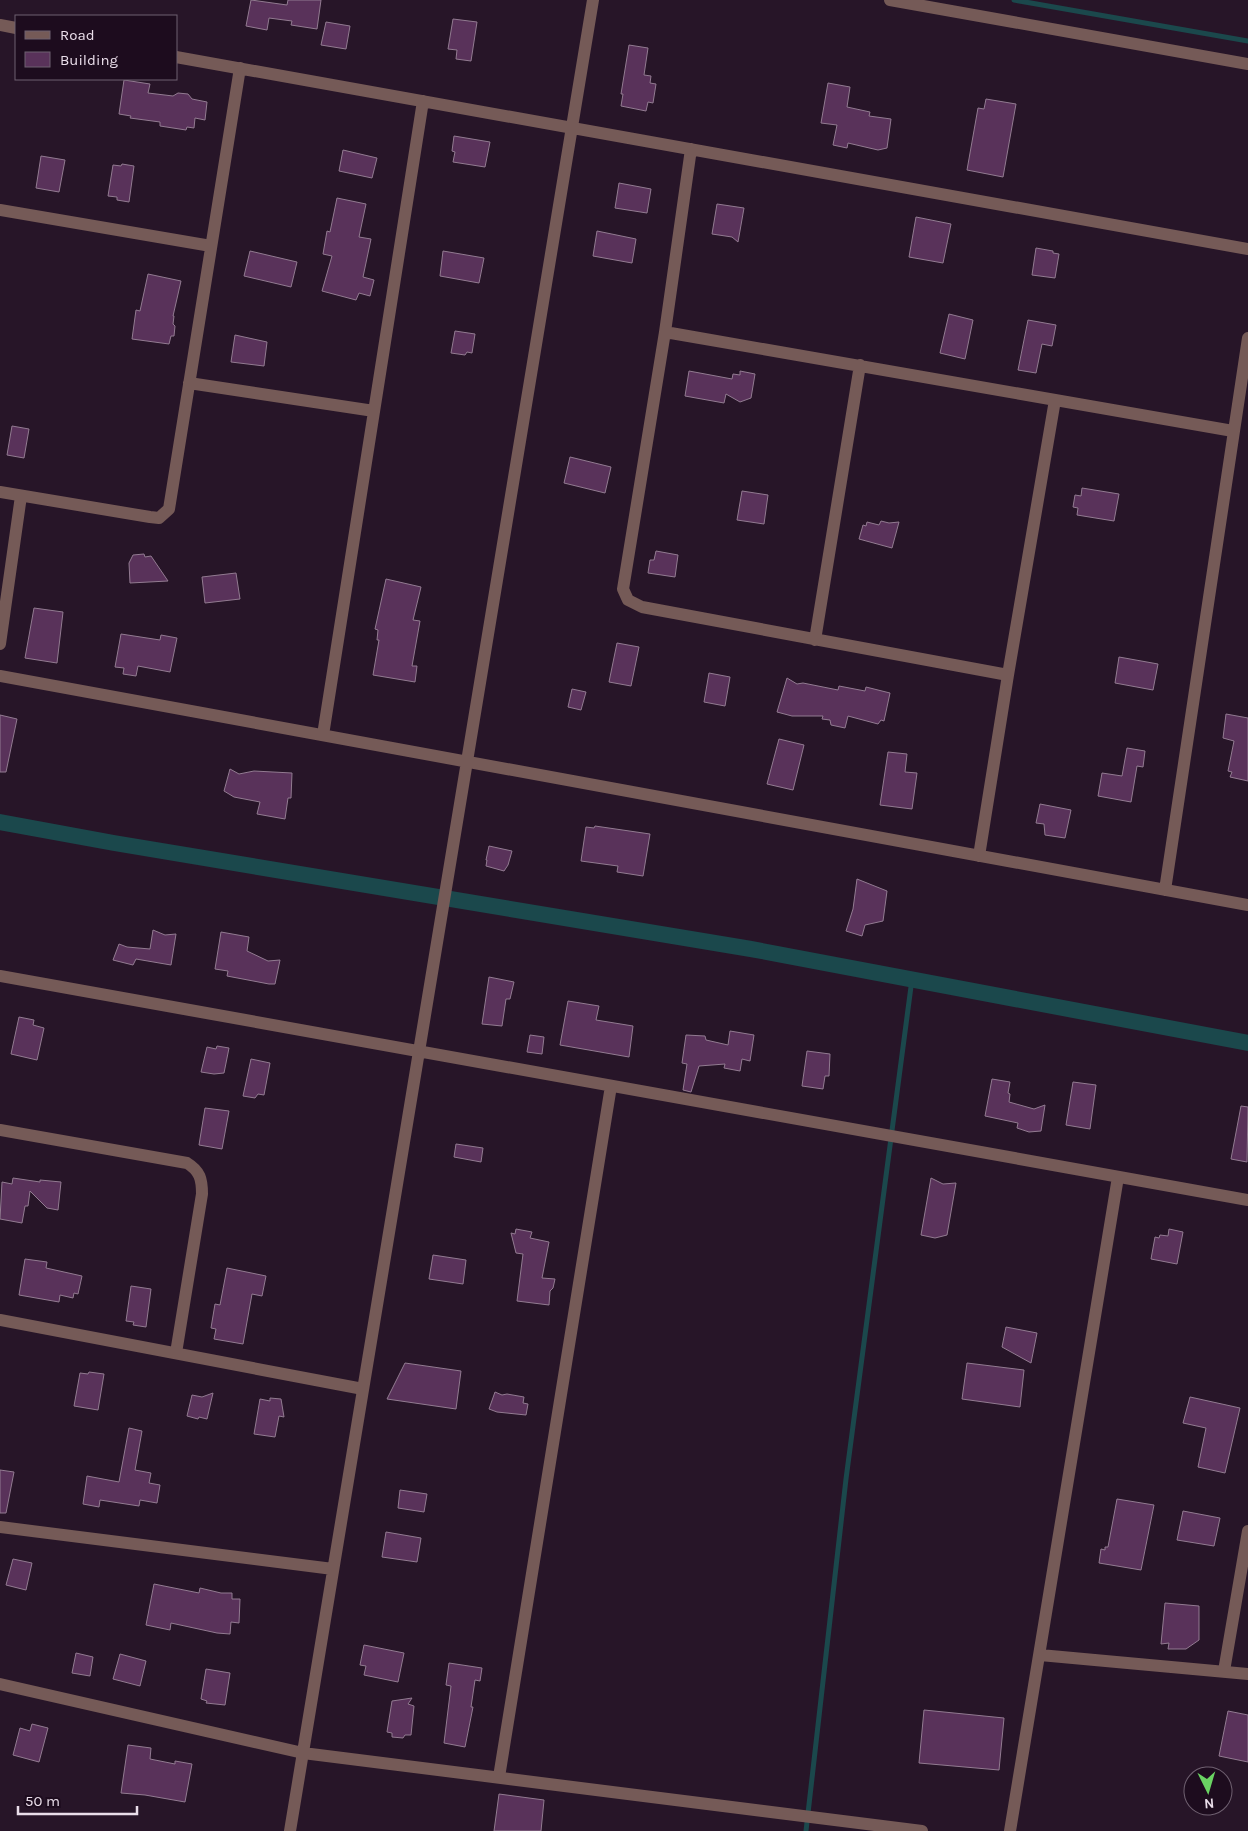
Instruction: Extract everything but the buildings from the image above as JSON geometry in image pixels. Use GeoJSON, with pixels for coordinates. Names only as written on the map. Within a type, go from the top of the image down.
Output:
{"type":"FeatureCollection","features":[{"type":"Feature","properties":{"kind":"street"},"geometry":{"type":"LineString","coordinates":[[290,1831],[421,1051],[593,0]]}},
{"type":"Feature","properties":{"kind":"street"},"geometry":{"type":"LineString","coordinates":[[890,0],[1248,64]]}},
{"type":"Feature","properties":{"kind":"street"},"geometry":{"type":"LineString","coordinates":[[0,25],[15,28]]}},
{"type":"Feature","properties":{"kind":"street"},"geometry":{"type":"LineString","coordinates":[[178,57],[1248,249]]}},
{"type":"Feature","properties":{"kind":"street"},"geometry":{"type":"LineString","coordinates":[[0,492],[159,518],[168,510],[240,68]]}},
{"type":"Feature","properties":{"kind":"street"},"geometry":{"type":"LineString","coordinates":[[324,735],[423,101]]}},
{"type":"Feature","properties":{"kind":"street"},"geometry":{"type":"LineString","coordinates":[[691,149],[665,332],[623,589],[628,600],[642,607],[1008,675]]}},
{"type":"Feature","properties":{"kind":"street"},"geometry":{"type":"LineString","coordinates":[[0,210],[211,246]]}},
{"type":"Feature","properties":{"kind":"street"},"geometry":{"type":"LineString","coordinates":[[665,332],[1233,431]]}},
{"type":"Feature","properties":{"kind":"street"},"geometry":{"type":"LineString","coordinates":[[1165,890],[1248,338]]}},
{"type":"Feature","properties":{"kind":"street"},"geometry":{"type":"LineString","coordinates":[[815,640],[860,366]]}},
{"type":"Feature","properties":{"kind":"street"},"geometry":{"type":"LineString","coordinates":[[189,383],[374,411]]}},
{"type":"Feature","properties":{"kind":"street"},"geometry":{"type":"LineString","coordinates":[[979,856],[1055,400]]}},
{"type":"Feature","properties":{"kind":"street"},"geometry":{"type":"LineString","coordinates":[[0,644],[21,496]]}},
{"type":"Feature","properties":{"kind":"street"},"geometry":{"type":"LineString","coordinates":[[0,676],[1248,905]]}},
{"type":"Feature","properties":{"kind":"street"},"geometry":{"type":"LineString","coordinates":[[0,976],[1248,1200]]}},
{"type":"Feature","properties":{"kind":"street"},"geometry":{"type":"LineString","coordinates":[[499,1777],[611,1086]]}},
{"type":"Feature","properties":{"kind":"street"},"geometry":{"type":"LineString","coordinates":[[0,1130],[187,1164],[197,1170],[201,1176],[202,1194],[176,1353]]}},
{"type":"Feature","properties":{"kind":"street"},"geometry":{"type":"LineString","coordinates":[[1010,1831],[1118,1177]]}},
{"type":"Feature","properties":{"kind":"street"},"geometry":{"type":"LineString","coordinates":[[0,1320],[363,1389]]}},
{"type":"Feature","properties":{"kind":"street"},"geometry":{"type":"LineString","coordinates":[[0,1527],[334,1570]]}},
{"type":"Feature","properties":{"kind":"street"},"geometry":{"type":"LineString","coordinates":[[1224,1671],[1248,1531]]}},
{"type":"Feature","properties":{"kind":"street"},"geometry":{"type":"LineString","coordinates":[[1040,1655],[1248,1674]]}},
{"type":"Feature","properties":{"kind":"street"},"geometry":{"type":"LineString","coordinates":[[0,1684],[303,1753],[922,1831]]}},
{"type":"Feature","properties":{"kind":"waterway"},"geometry":{"type":"LineString","coordinates":[[1014,0],[1248,41]]}},
{"type":"Feature","properties":{"kind":"waterway"},"geometry":{"type":"LineString","coordinates":[[0,822],[114,843],[751,949],[1248,1043]]}},
{"type":"Feature","properties":{"kind":"waterway"},"geometry":{"type":"LineString","coordinates":[[806,1831],[846,1479],[912,979]]}}]}
